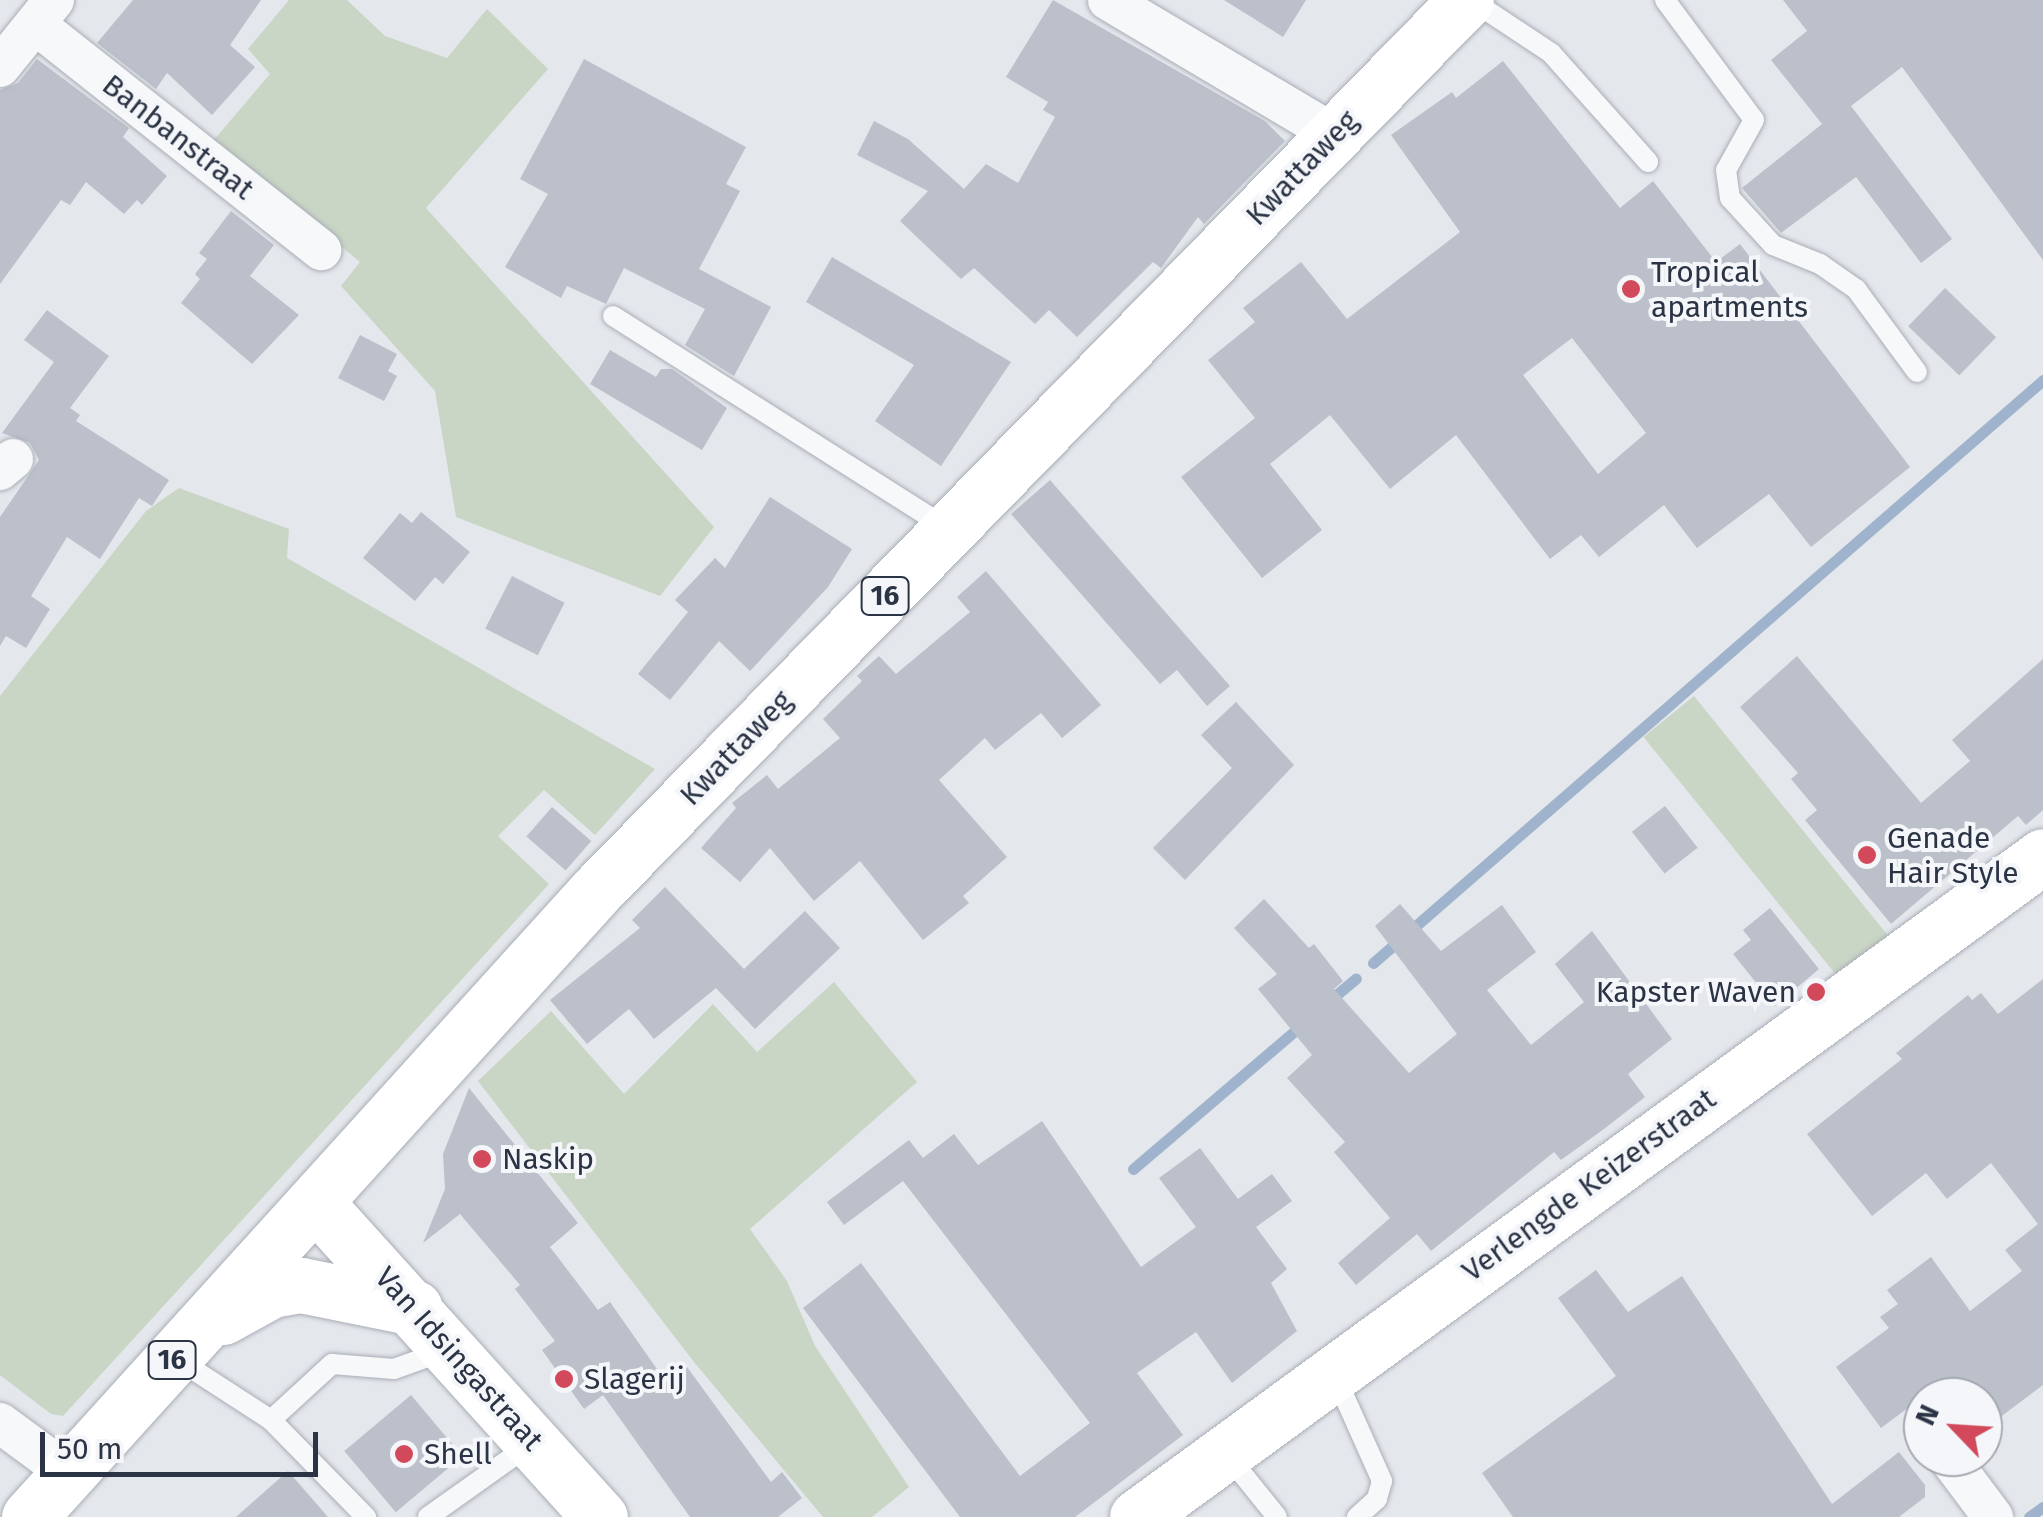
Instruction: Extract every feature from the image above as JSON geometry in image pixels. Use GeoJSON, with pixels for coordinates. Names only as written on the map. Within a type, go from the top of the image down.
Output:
{"type":"FeatureCollection","features":[{"type":"Feature","properties":{"kind":"main road","name":"Kwattaweg"},"geometry":{"type":"LineString","coordinates":[[29,1517],[596,890],[1469,0]]}},
{"type":"Feature","properties":{"kind":"main road","name":"Verlengde Keizerstraat"},"geometry":{"type":"LineString","coordinates":[[1137,1517],[2043,856]]}},
{"type":"Feature","properties":{"kind":"main road","name":"Van Idsingastraat"},"geometry":{"type":"LineString","coordinates":[[316,1202],[600,1517]]}},
{"type":"Feature","properties":{"kind":"main road"},"geometry":{"type":"LineString","coordinates":[[183,1347],[254,1298],[287,1287],[315,1286],[415,1308]]}},
{"type":"Feature","properties":{"kind":"street"},"geometry":{"type":"LineString","coordinates":[[1108,0],[1335,135]]}},
{"type":"Feature","properties":{"kind":"street"},"geometry":{"type":"LineString","coordinates":[[0,66],[45,12]]}},
{"type":"Feature","properties":{"kind":"street","name":"Banbanstraat"},"geometry":{"type":"LineString","coordinates":[[45,12],[321,250]]}},
{"type":"Feature","properties":{"kind":"street"},"geometry":{"type":"LineString","coordinates":[[0,1424],[68,1473]]}},
{"type":"Feature","properties":{"kind":"street"},"geometry":{"type":"LineString","coordinates":[[1963,1477],[1992,1517]]}},
{"type":"Feature","properties":{"kind":"lane"},"geometry":{"type":"LineString","coordinates":[[1469,0],[1550,53],[1648,162]]}},
{"type":"Feature","properties":{"kind":"lane"},"geometry":{"type":"LineString","coordinates":[[1665,0],[1754,120],[1726,170],[1730,198],[1773,245],[1820,264],[1856,289],[1916,372]]}},
{"type":"Feature","properties":{"kind":"lane"},"geometry":{"type":"LineString","coordinates":[[613,316],[950,530]]}},
{"type":"Feature","properties":{"kind":"lane"},"geometry":{"type":"LineString","coordinates":[[183,1347],[272,1420],[366,1517]]}},
{"type":"Feature","properties":{"kind":"lane"},"geometry":{"type":"LineString","coordinates":[[272,1420],[332,1364],[394,1369],[450,1348]]}},
{"type":"Feature","properties":{"kind":"lane"},"geometry":{"type":"LineString","coordinates":[[1333,1372],[1382,1481],[1377,1499],[1357,1517]]}},
{"type":"Feature","properties":{"kind":"lane"},"geometry":{"type":"LineString","coordinates":[[428,1517],[534,1442]]}},
{"type":"Feature","properties":{"kind":"lane"},"geometry":{"type":"LineString","coordinates":[[1226,1452],[1276,1517]]}},
{"type":"Feature","properties":{"kind":"green space"},"geometry":{"type":"Polygon","coordinates":[[[289,0],[347,0],[385,36],[447,58],[487,9],[548,69],[426,208],[714,527],[660,596],[456,517],[435,391],[341,286],[360,262],[213,141],[270,74],[248,49],[289,0]]]}},
{"type":"Feature","properties":{"kind":"green space"},"geometry":{"type":"Polygon","coordinates":[[[179,488],[289,529],[287,558],[655,769],[595,835],[544,790],[498,836],[549,884],[63,1416],[51,1414],[0,1375],[0,696],[146,511],[179,488]]]}},
{"type":"Feature","properties":{"kind":"green space"},"geometry":{"type":"Polygon","coordinates":[[[1694,696],[1891,939],[1840,980],[1643,737],[1694,696]]]}},
{"type":"Feature","properties":{"kind":"green space"},"geometry":{"type":"Polygon","coordinates":[[[834,982],[917,1082],[750,1229],[787,1281],[815,1346],[909,1487],[872,1517],[823,1517],[694,1362],[478,1081],[551,1011],[624,1094],[713,1004],[757,1052],[834,982]]]}},
{"type":"Feature","properties":{"kind":"building"},"geometry":{"type":"Polygon","coordinates":[[[133,0],[261,0],[230,45],[255,67],[212,115],[167,73],[156,89],[97,43],[133,0]]]}},
{"type":"Feature","properties":{"kind":"building"},"geometry":{"type":"Polygon","coordinates":[[[1053,0],[1265,121],[1285,141],[1204,224],[1198,217],[1161,268],[1153,262],[1077,337],[1049,310],[1035,324],[974,268],[961,279],[900,221],[928,191],[857,155],[874,121],[908,139],[964,189],[986,164],[1018,183],[1055,117],[1043,110],[1048,102],[1006,77],[1053,0]]]}},
{"type":"Feature","properties":{"kind":"building"},"geometry":{"type":"Polygon","coordinates":[[[1224,0],[1306,0],[1283,37],[1224,0]]]}},
{"type":"Feature","properties":{"kind":"building"},"geometry":{"type":"Polygon","coordinates":[[[1783,0],[2043,0],[2043,260],[1902,67],[1851,106],[1952,239],[1921,263],[1856,177],[1781,233],[1742,188],[1822,124],[1771,60],[1807,31],[1783,0]]]}},
{"type":"Feature","properties":{"kind":"building"},"geometry":{"type":"Polygon","coordinates":[[[37,59],[129,128],[123,137],[167,176],[142,205],[137,200],[124,214],[86,182],[70,205],[61,200],[0,284],[0,90],[18,83],[37,59]]]}},
{"type":"Feature","properties":{"kind":"building"},"geometry":{"type":"Polygon","coordinates":[[[584,59],[746,147],[726,184],[740,191],[699,269],[771,307],[734,376],[685,345],[705,309],[624,268],[606,304],[567,286],[561,298],[505,267],[548,194],[520,179],[584,59]]]}},
{"type":"Feature","properties":{"kind":"building"},"geometry":{"type":"Polygon","coordinates":[[[1503,61],[1620,208],[1653,181],[1716,262],[1740,244],[1910,467],[1811,547],[1769,494],[1697,548],[1664,505],[1599,557],[1581,535],[1550,559],[1456,435],[1390,489],[1330,415],[1270,464],[1322,530],[1262,578],[1181,477],[1255,418],[1208,360],[1255,322],[1243,308],[1301,262],[1347,319],[1460,232],[1391,135],[1452,92],[1456,98],[1503,61]],[[1572,338],[1523,375],[1598,474],[1646,433],[1572,338]]]}},
{"type":"Feature","properties":{"kind":"building"},"geometry":{"type":"Polygon","coordinates":[[[231,211],[274,245],[250,276],[299,315],[252,364],[181,303],[200,279],[195,274],[207,259],[199,253],[231,211]]]}},
{"type":"Feature","properties":{"kind":"building"},"geometry":{"type":"Polygon","coordinates":[[[832,257],[1011,362],[941,466],[875,421],[914,365],[806,302],[832,257]]]}},
{"type":"Feature","properties":{"kind":"building"},"geometry":{"type":"Polygon","coordinates":[[[1945,288],[1996,337],[1959,375],[1908,326],[1945,288]]]}},
{"type":"Feature","properties":{"kind":"building"},"geometry":{"type":"Polygon","coordinates":[[[47,310],[109,356],[70,408],[80,415],[76,421],[169,480],[152,506],[139,498],[100,559],[67,537],[31,596],[50,609],[26,648],[6,636],[0,646],[0,517],[39,460],[30,443],[2,433],[54,362],[24,340],[47,310]]]}},
{"type":"Feature","properties":{"kind":"building"},"geometry":{"type":"Polygon","coordinates":[[[360,335],[397,354],[388,371],[397,376],[384,401],[338,378],[360,335]]]}},
{"type":"Feature","properties":{"kind":"building"},"geometry":{"type":"Polygon","coordinates":[[[610,350],[656,377],[661,369],[672,369],[727,408],[702,450],[590,384],[610,350]]]}},
{"type":"Feature","properties":{"kind":"building"},"geometry":{"type":"Polygon","coordinates":[[[1050,480],[1230,686],[1207,706],[1177,670],[1160,684],[1011,514],[1050,480]]]}},
{"type":"Feature","properties":{"kind":"building"},"geometry":{"type":"Polygon","coordinates":[[[770,497],[852,549],[828,587],[750,671],[719,641],[670,700],[638,674],[688,612],[675,600],[715,558],[725,568],[770,497]]]}},
{"type":"Feature","properties":{"kind":"building"},"geometry":{"type":"Polygon","coordinates":[[[421,512],[470,552],[443,584],[435,577],[415,601],[363,558],[400,513],[412,523],[421,512]]]}},
{"type":"Feature","properties":{"kind":"building"},"geometry":{"type":"Polygon","coordinates":[[[986,571],[1101,705],[1062,738],[1041,713],[995,750],[985,738],[939,780],[1007,857],[963,896],[969,903],[923,940],[860,861],[814,901],[770,848],[740,882],[701,848],[736,808],[732,803],[767,775],[778,789],[840,738],[823,719],[862,681],[857,676],[879,656],[896,674],[970,612],[957,597],[986,571]]]}},
{"type":"Feature","properties":{"kind":"building"},"geometry":{"type":"Polygon","coordinates":[[[512,576],[565,603],[538,655],[485,629],[512,576]]]}},
{"type":"Feature","properties":{"kind":"building"},"geometry":{"type":"Polygon","coordinates":[[[1797,656],[1921,803],[1970,761],[1952,740],[2043,659],[2043,810],[2026,825],[2018,816],[1891,924],[1805,820],[1817,810],[1791,779],[1798,773],[1740,707],[1797,656]]]}},
{"type":"Feature","properties":{"kind":"building"},"geometry":{"type":"Polygon","coordinates":[[[1236,702],[1294,765],[1185,880],[1153,848],[1232,768],[1201,735],[1236,702]]]}},
{"type":"Feature","properties":{"kind":"building"},"geometry":{"type":"Polygon","coordinates":[[[1665,806],[1698,848],[1665,874],[1632,832],[1665,806]]]}},
{"type":"Feature","properties":{"kind":"building"},"geometry":{"type":"Polygon","coordinates":[[[552,807],[591,841],[566,871],[526,836],[552,807]]]}},
{"type":"Feature","properties":{"kind":"building"},"geometry":{"type":"Polygon","coordinates":[[[665,887],[744,969],[805,911],[840,948],[755,1029],[716,988],[654,1039],[629,1009],[587,1044],[550,1000],[640,928],[632,920],[665,887]]]}},
{"type":"Feature","properties":{"kind":"building"},"geometry":{"type":"Polygon","coordinates":[[[1264,899],[1309,948],[1314,944],[1343,981],[1334,989],[1409,1073],[1457,1034],[1375,926],[1400,904],[1441,951],[1502,905],[1536,952],[1487,990],[1531,1045],[1584,1002],[1555,964],[1592,931],[1672,1039],[1628,1074],[1645,1097],[1604,1129],[1561,1160],[1554,1152],[1431,1251],[1417,1234],[1356,1285],[1338,1263],[1390,1218],[1334,1152],[1345,1142],[1287,1078],[1312,1055],[1258,989],[1277,974],[1234,928],[1264,899]]]}},
{"type":"Feature","properties":{"kind":"building"},"geometry":{"type":"Polygon","coordinates":[[[1770,908],[1819,969],[1775,1006],[1733,954],[1751,940],[1743,930],[1770,908]]]}},
{"type":"Feature","properties":{"kind":"building"},"geometry":{"type":"Polygon","coordinates":[[[2043,979],[2043,1385],[2003,1415],[2003,1377],[1903,1377],[1903,1412],[1881,1428],[1836,1367],[1889,1328],[1880,1317],[1898,1304],[1887,1290],[1931,1257],[1970,1311],[2022,1271],[2005,1250],[2038,1224],[1991,1163],[1947,1199],[1926,1173],[1872,1216],[1807,1134],[1902,1059],[1896,1053],[1968,995],[1972,1000],[1981,993],[1998,1014],[2043,979]]]}},
{"type":"Feature","properties":{"kind":"building"},"geometry":{"type":"Polygon","coordinates":[[[469,1088],[578,1223],[550,1247],[598,1310],[610,1302],[666,1382],[687,1367],[771,1482],[782,1472],[802,1498],[778,1517],[690,1517],[603,1395],[584,1409],[542,1350],[555,1341],[515,1289],[520,1285],[460,1214],[423,1243],[445,1189],[443,1154],[469,1088]]]}},
{"type":"Feature","properties":{"kind":"building"},"geometry":{"type":"Polygon","coordinates":[[[1042,1121],[1141,1267],[1196,1227],[1159,1178],[1200,1148],[1238,1199],[1272,1174],[1292,1201],[1256,1227],[1287,1269],[1271,1283],[1297,1331],[1232,1383],[1196,1332],[1137,1373],[1183,1435],[1075,1517],[960,1517],[803,1308],[861,1263],[1020,1476],[1090,1423],[903,1181],[844,1225],[827,1202],[909,1140],[923,1158],[954,1134],[978,1165],[1042,1121]]]}},
{"type":"Feature","properties":{"kind":"building"},"geometry":{"type":"Polygon","coordinates":[[[1596,1270],[1628,1312],[1682,1276],[1832,1504],[1899,1452],[1903,1457],[1903,1477],[1919,1477],[1925,1485],[1925,1497],[1899,1517],[1513,1517],[1482,1473],[1616,1376],[1558,1298],[1596,1270]]]}},
{"type":"Feature","properties":{"kind":"building","name":"Shell"},"geometry":{"type":"Polygon","coordinates":[[[411,1395],[462,1456],[396,1512],[344,1451],[411,1395]]]}},
{"type":"Feature","properties":{"kind":"building"},"geometry":{"type":"Polygon","coordinates":[[[288,1471],[328,1517],[236,1517],[288,1471]]]}},
{"type":"Feature","properties":{"kind":"waterway"},"geometry":{"type":"LineString","coordinates":[[1373,963],[2043,380]]}},
{"type":"Feature","properties":{"kind":"waterway"},"geometry":{"type":"LineString","coordinates":[[1329,1001],[1356,978]]}},
{"type":"Feature","properties":{"kind":"waterway"},"geometry":{"type":"LineString","coordinates":[[1133,1169],[1304,1023]]}},
{"type":"Feature","properties":{"kind":"waterway"},"geometry":{"type":"LineString","coordinates":[[2029,1517],[2043,1507]]}},
{"type":"Feature","properties":{"kind":"place","name":"Tropical apartments"},"geometry":{"type":"Point","coordinates":[1631,289]}},
{"type":"Feature","properties":{"kind":"place","name":"Genade Hair Style"},"geometry":{"type":"Point","coordinates":[1867,855]}},
{"type":"Feature","properties":{"kind":"place","name":"Kapster Waven"},"geometry":{"type":"Point","coordinates":[1816,992]}},
{"type":"Feature","properties":{"kind":"place","name":"Naskip"},"geometry":{"type":"Point","coordinates":[482,1159]}},
{"type":"Feature","properties":{"kind":"place","name":"Slagerij"},"geometry":{"type":"Point","coordinates":[564,1379]}},
{"type":"Feature","properties":{"kind":"place","name":"Shell"},"geometry":{"type":"Point","coordinates":[404,1454]}}]}
